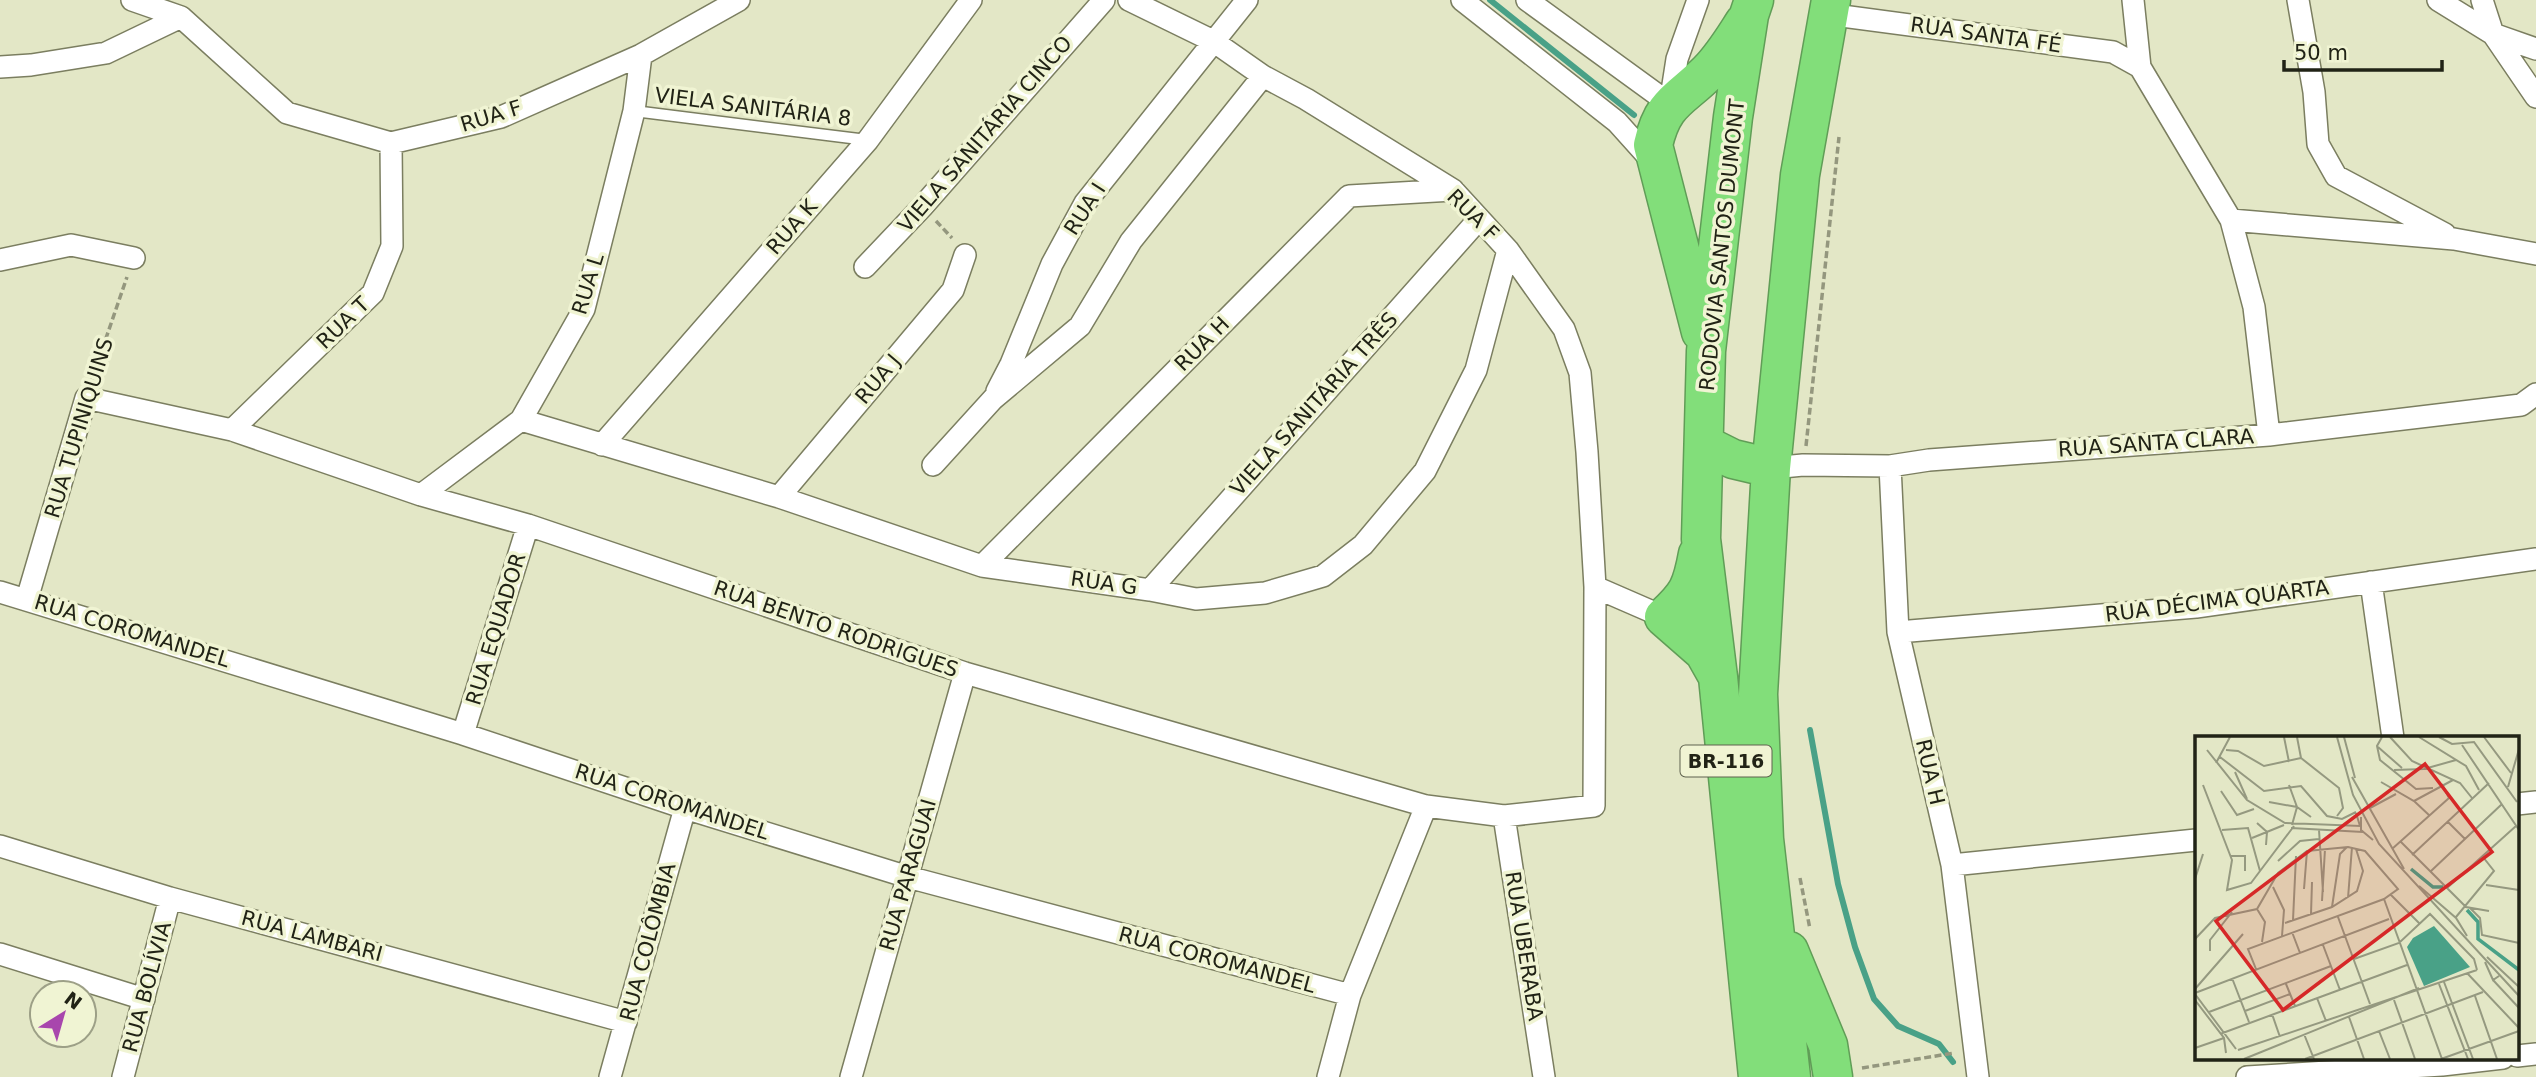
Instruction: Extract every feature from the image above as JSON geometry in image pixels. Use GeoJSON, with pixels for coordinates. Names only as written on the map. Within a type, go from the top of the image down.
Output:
{"type":"FeatureCollection","features":[{"type":"Feature","properties":{"kind":"highway","name":"BR-116"},"geometry":{"type":"LineString","coordinates":[[1791,1077],[1764,839],[1758,694],[1787,466],[1800,176],[1829,7]]}},
{"type":"Feature","properties":{"kind":"highway"},"geometry":{"type":"LineString","coordinates":[[1706,351],[1653,145],[1657,128],[1670,104],[1716,64],[1751,8]]}},
{"type":"Feature","properties":{"kind":"highway","name":"RODOVIA SANTOS DUMONT"},"geometry":{"type":"LineString","coordinates":[[1751,8],[1733,117],[1706,351],[1701,539],[1718,677],[1758,1077]]}},
{"type":"Feature","properties":{"kind":"highway"},"geometry":{"type":"LineString","coordinates":[[1705,445],[1733,459],[1787,466]]}},
{"type":"Feature","properties":{"kind":"highway"},"geometry":{"type":"LineString","coordinates":[[1701,539],[1692,583],[1680,603],[1664,617],[1704,652],[1718,677]]}},
{"type":"Feature","properties":{"kind":"highway"},"geometry":{"type":"LineString","coordinates":[[1771,909],[1828,1045],[1832,1075]]}},
{"type":"Feature","properties":{"kind":"highway"},"geometry":{"type":"LineString","coordinates":[[1743,1077],[1751,1013]]}},
{"type":"Feature","properties":{"kind":"street"},"geometry":{"type":"LineString","coordinates":[[132,0],[181,17]]}},
{"type":"Feature","properties":{"kind":"street","name":"RUA F"},"geometry":{"type":"LineString","coordinates":[[181,17],[287,113],[391,143],[501,117],[641,55],[739,0]]}},
{"type":"Feature","properties":{"kind":"street","name":"RUA K"},"geometry":{"type":"LineString","coordinates":[[602,445],[868,141],[971,0]]}},
{"type":"Feature","properties":{"kind":"street","name":"VIELA SANITÁRIA CINCO"},"geometry":{"type":"LineString","coordinates":[[865,267],[922,207],[1104,0]]}},
{"type":"Feature","properties":{"kind":"street","name":"RUA F"},"geometry":{"type":"LineString","coordinates":[[1129,0],[1213,41],[1263,76],[1306,99],[1453,190],[1508,250],[1564,329],[1580,373],[1595,587],[1594,806]]}},
{"type":"Feature","properties":{"kind":"street","name":"RUA I"},"geometry":{"type":"LineString","coordinates":[[993,399],[1011,364],[1052,264],[1085,202],[1247,0]]}},
{"type":"Feature","properties":{"kind":"street"},"geometry":{"type":"LineString","coordinates":[[1462,0],[1617,122],[1660,169]]}},
{"type":"Feature","properties":{"kind":"street"},"geometry":{"type":"LineString","coordinates":[[1527,0],[1670,104],[1677,59],[1698,0]]}},
{"type":"Feature","properties":{"kind":"street"},"geometry":{"type":"LineString","coordinates":[[2133,0],[2140,67],[2231,220],[2254,307],[2269,435]]}},
{"type":"Feature","properties":{"kind":"street"},"geometry":{"type":"LineString","coordinates":[[2298,0],[2314,92],[2318,144],[2336,176],[2454,239]]}},
{"type":"Feature","properties":{"kind":"street"},"geometry":{"type":"LineString","coordinates":[[2438,0],[2493,34],[2536,49]]}},
{"type":"Feature","properties":{"kind":"street"},"geometry":{"type":"LineString","coordinates":[[2482,0],[2493,34],[2536,97]]}},
{"type":"Feature","properties":{"kind":"street","name":"RUA SANTA FÉ"},"geometry":{"type":"LineString","coordinates":[[1829,7],[2113,52],[2140,67]]}},
{"type":"Feature","properties":{"kind":"street"},"geometry":{"type":"LineString","coordinates":[[0,67],[106,53],[181,17]]}},
{"type":"Feature","properties":{"kind":"street","name":"RUA L"},"geometry":{"type":"LineString","coordinates":[[421,495],[521,420],[584,309],[634,111],[641,55]]}},
{"type":"Feature","properties":{"kind":"street"},"geometry":{"type":"LineString","coordinates":[[933,465],[993,399],[1080,326],[1130,242],[1263,76]]}},
{"type":"Feature","properties":{"kind":"street","name":"RUA T"},"geometry":{"type":"LineString","coordinates":[[232,430],[373,293],[392,246],[391,143]]}},
{"type":"Feature","properties":{"kind":"street","name":"RUA H"},"geometry":{"type":"LineString","coordinates":[[982,565],[1349,196],[1453,190]]}},
{"type":"Feature","properties":{"kind":"street","name":"VIELA SANITÁRIA TRÊS"},"geometry":{"type":"LineString","coordinates":[[1150,590],[1479,219]]}},
{"type":"Feature","properties":{"kind":"street"},"geometry":{"type":"LineString","coordinates":[[2231,220],[2454,239],[2536,254]]}},
{"type":"Feature","properties":{"kind":"street"},"geometry":{"type":"LineString","coordinates":[[0,260],[71,245],[134,258]]}},
{"type":"Feature","properties":{"kind":"street","name":"RUA G"},"geometry":{"type":"LineString","coordinates":[[521,420],[779,497],[982,565],[1196,599],[1265,593],[1323,576],[1363,545],[1424,471],[1476,370],[1508,250]]}},
{"type":"Feature","properties":{"kind":"street","name":"RUA J"},"geometry":{"type":"LineString","coordinates":[[779,497],[953,290],[965,255]]}},
{"type":"Feature","properties":{"kind":"street","name":"RUA SANTA CLARA"},"geometry":{"type":"LineString","coordinates":[[1787,466],[1890,466],[1929,460],[2269,435],[2521,405],[2536,394]]}},
{"type":"Feature","properties":{"kind":"street","name":"RUA BENTO RODRIGUES"},"geometry":{"type":"LineString","coordinates":[[86,398],[232,430],[421,495],[528,525],[965,673],[1426,806],[1504,816],[1594,806]]}},
{"type":"Feature","properties":{"kind":"street","name":"RUA TUPINIQUINS"},"geometry":{"type":"LineString","coordinates":[[27,599],[86,398]]}},
{"type":"Feature","properties":{"kind":"street","name":"RUA H"},"geometry":{"type":"LineString","coordinates":[[1890,466],[1898,632],[1952,864],[1979,1077]]}},
{"type":"Feature","properties":{"kind":"street","name":"RUA EQUADOR"},"geometry":{"type":"LineString","coordinates":[[463,734],[528,525]]}},
{"type":"Feature","properties":{"kind":"street","name":"RUA DÉCIMA QUARTA"},"geometry":{"type":"LineString","coordinates":[[1898,632],[2196,607],[2536,559]]}},
{"type":"Feature","properties":{"kind":"street"},"geometry":{"type":"LineString","coordinates":[[2371,582],[2393,736]]}},
{"type":"Feature","properties":{"kind":"street"},"geometry":{"type":"LineString","coordinates":[[1595,587],[1664,617]]}},
{"type":"Feature","properties":{"kind":"street","name":"RUA COROMANDEL"},"geometry":{"type":"LineString","coordinates":[[0,592],[463,734],[685,808],[908,877],[1350,995]]}},
{"type":"Feature","properties":{"kind":"street","name":"RUA PARAGUAI"},"geometry":{"type":"LineString","coordinates":[[851,1077],[965,673]]}},
{"type":"Feature","properties":{"kind":"street"},"geometry":{"type":"LineString","coordinates":[[2518,804],[2536,802]]}},
{"type":"Feature","properties":{"kind":"street"},"geometry":{"type":"LineString","coordinates":[[1328,1077],[1350,995],[1426,806]]}},
{"type":"Feature","properties":{"kind":"street","name":"RUA COLÔMBIA"},"geometry":{"type":"LineString","coordinates":[[610,1077],[685,808]]}},
{"type":"Feature","properties":{"kind":"street","name":"RUA UBERABA"},"geometry":{"type":"LineString","coordinates":[[1504,816],[1544,1077]]}},
{"type":"Feature","properties":{"kind":"street"},"geometry":{"type":"LineString","coordinates":[[1952,864],[2195,839]]}},
{"type":"Feature","properties":{"kind":"street","name":"RUA LAMBARI"},"geometry":{"type":"LineString","coordinates":[[0,846],[170,898],[626,1022]]}},
{"type":"Feature","properties":{"kind":"street","name":"RUA BOLÍVIA"},"geometry":{"type":"LineString","coordinates":[[123,1077],[170,898]]}},
{"type":"Feature","properties":{"kind":"street"},"geometry":{"type":"LineString","coordinates":[[0,954],[144,999]]}},
{"type":"Feature","properties":{"kind":"street"},"geometry":{"type":"LineString","coordinates":[[2518,1056],[2536,1054]]}},
{"type":"Feature","properties":{"kind":"street"},"geometry":{"type":"LineString","coordinates":[[2247,1077],[2442,1071],[2494,1060]]}},
{"type":"Feature","properties":{"kind":"lane","name":"VIELA SANITÁRIA 8"},"geometry":{"type":"LineString","coordinates":[[634,111],[868,141]]}},
{"type":"Feature","properties":{"kind":"path"},"geometry":{"type":"LineString","coordinates":[[1787,466],[1839,132]]}},
{"type":"Feature","properties":{"kind":"path"},"geometry":{"type":"LineString","coordinates":[[922,207],[965,255]]}},
{"type":"Feature","properties":{"kind":"path","name":"RUA TUPINIQUINS"},"geometry":{"type":"LineString","coordinates":[[86,398],[134,258]]}},
{"type":"Feature","properties":{"kind":"path"},"geometry":{"type":"LineString","coordinates":[[1798,873],[1810,931]]}},
{"type":"Feature","properties":{"kind":"path"},"geometry":{"type":"LineString","coordinates":[[1832,1075],[1956,1052]]}},
{"type":"Feature","properties":{"kind":"waterway"},"geometry":{"type":"LineString","coordinates":[[1490,0],[1634,115]]}},
{"type":"Feature","properties":{"kind":"waterway"},"geometry":{"type":"LineString","coordinates":[[1810,730],[1838,884],[1855,947],[1874,999],[1898,1026],[1939,1044],[1953,1062]]}}]}
